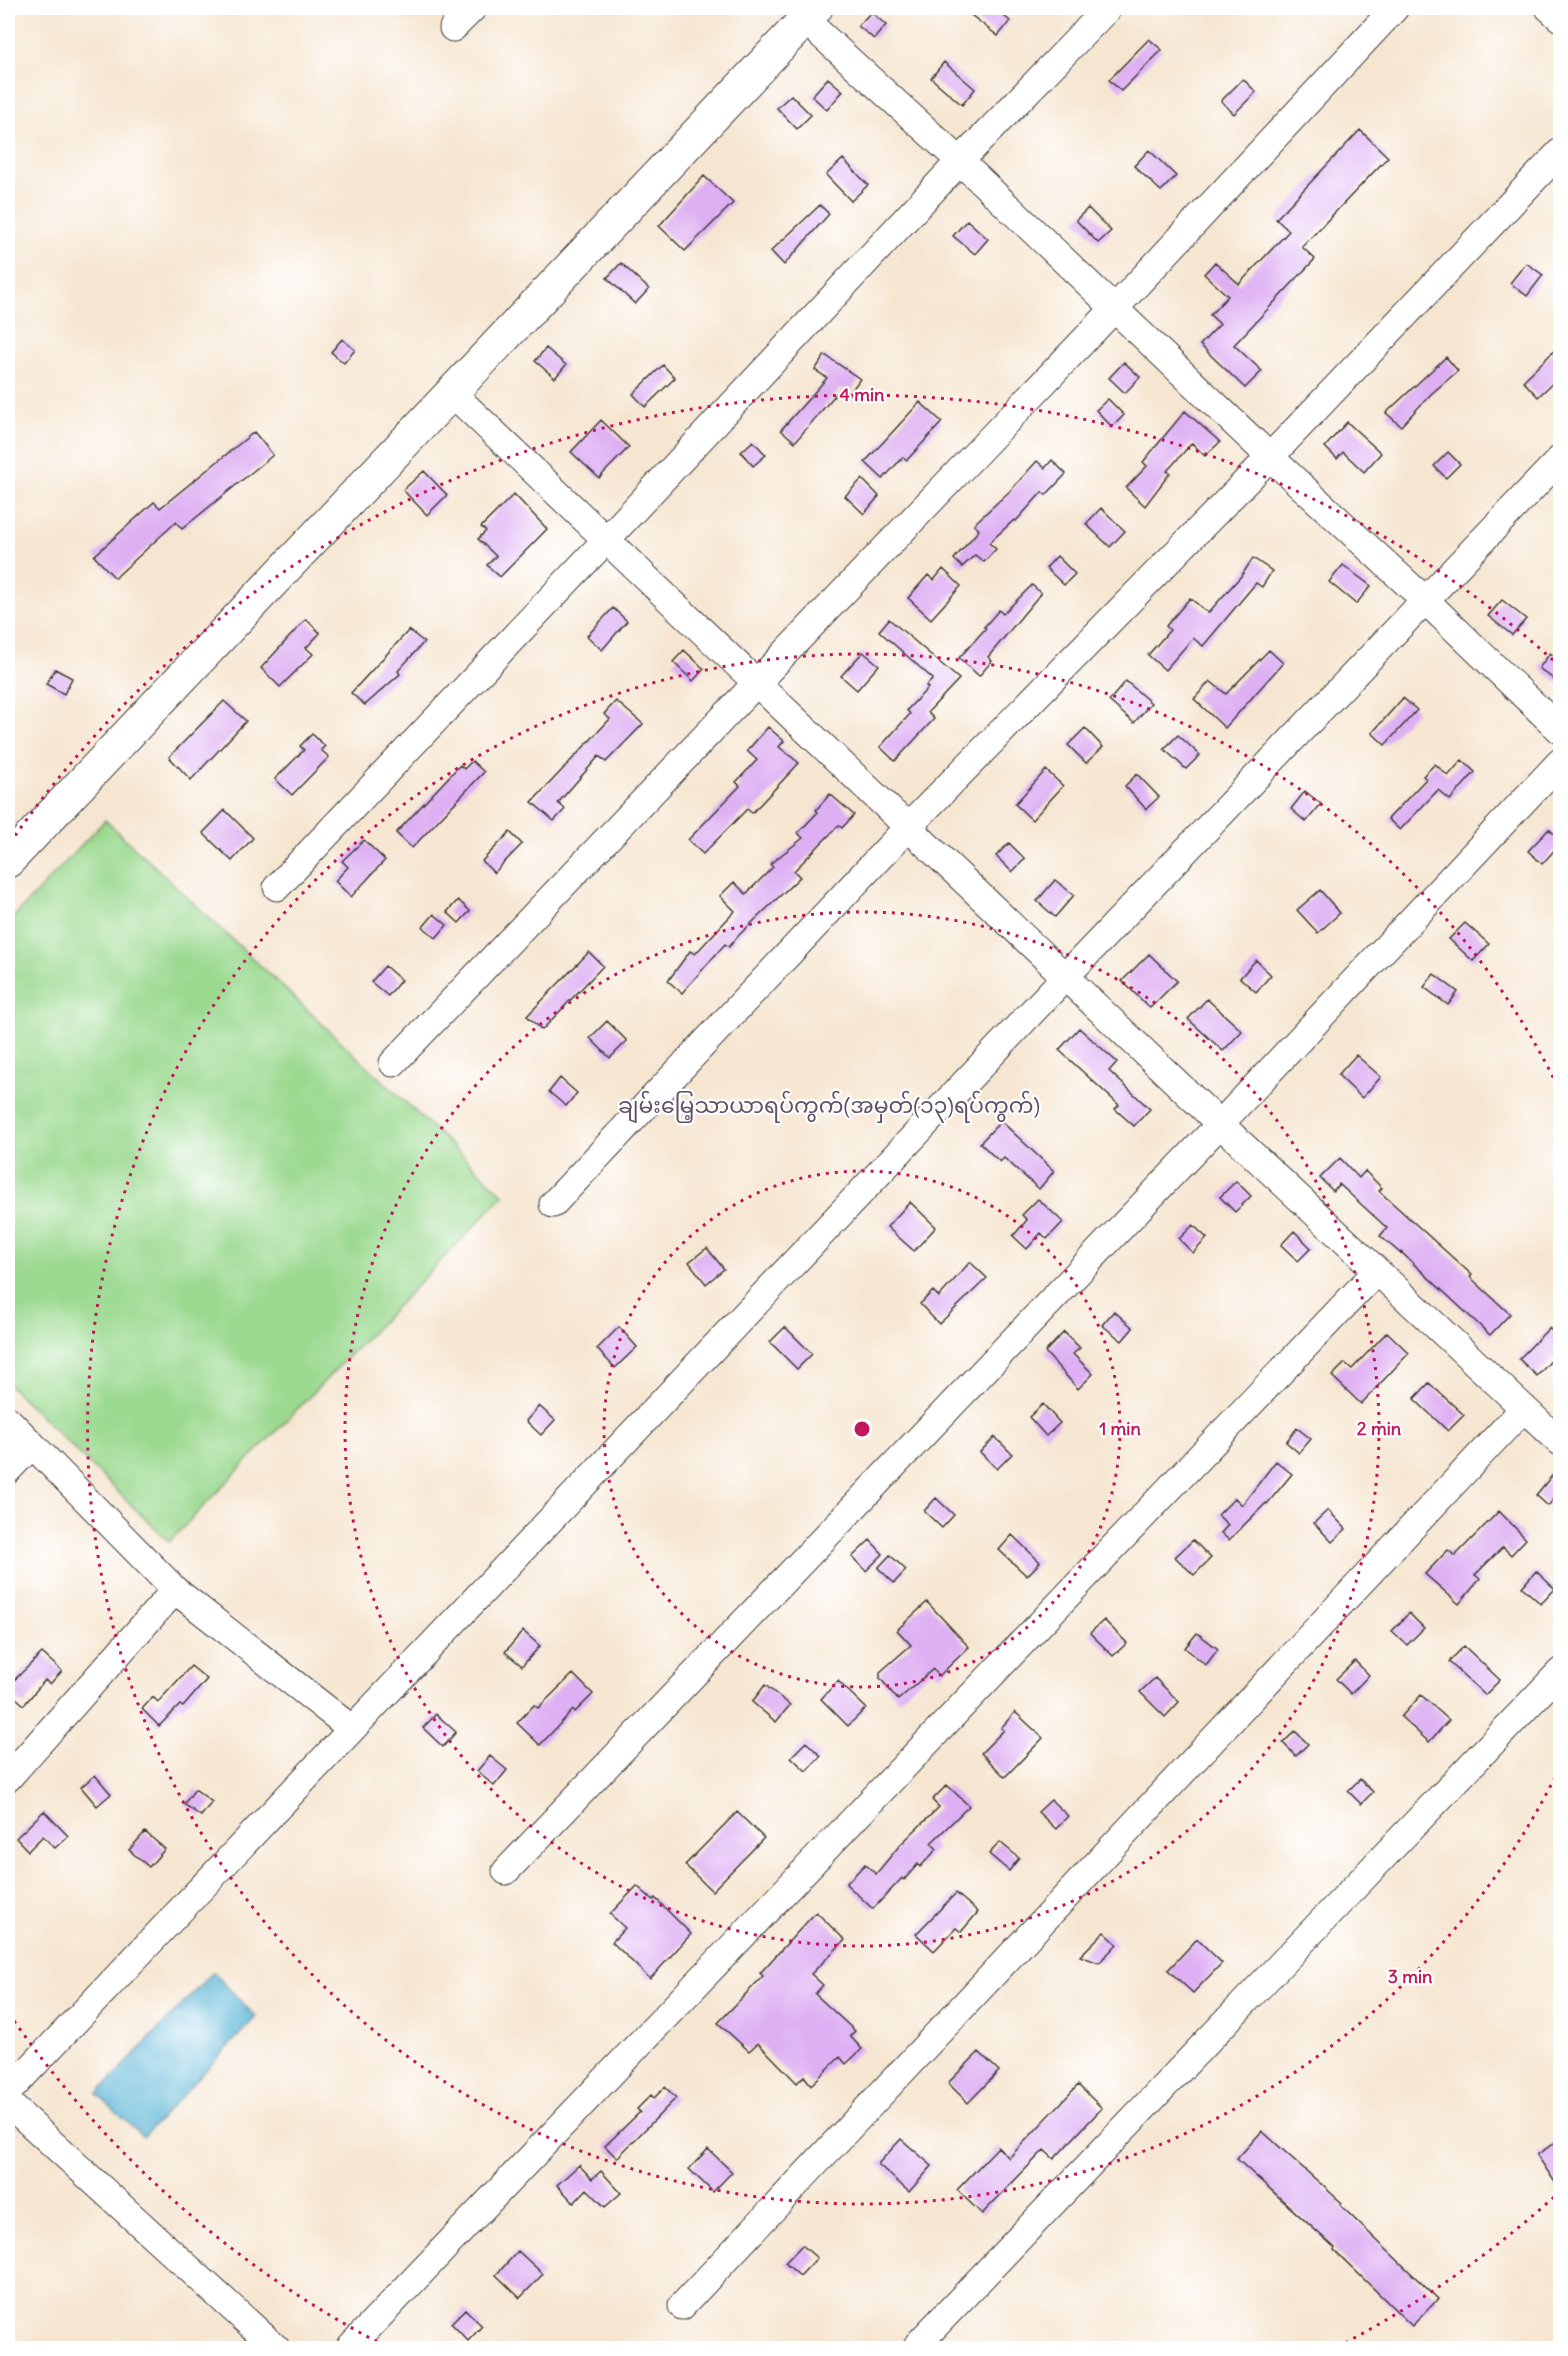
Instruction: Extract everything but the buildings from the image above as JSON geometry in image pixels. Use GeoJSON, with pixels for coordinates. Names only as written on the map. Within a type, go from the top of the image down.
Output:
{"type":"FeatureCollection","features":[{"type":"Feature","properties":{"kind":"main road"},"geometry":{"type":"LineString","coordinates":[[8,861],[810,13]]}},
{"type":"Feature","properties":{"kind":"street"},"geometry":{"type":"LineString","coordinates":[[453,28],[473,8]]}},
{"type":"Feature","properties":{"kind":"street"},"geometry":{"type":"LineString","coordinates":[[277,887],[606,540],[960,161],[1108,8]]}},
{"type":"Feature","properties":{"kind":"street"},"geometry":{"type":"LineString","coordinates":[[393,1063],[1115,308],[1395,8]]}},
{"type":"Feature","properties":{"kind":"street"},"geometry":{"type":"LineString","coordinates":[[1550,8],[1560,18]]}},
{"type":"Feature","properties":{"kind":"street"},"geometry":{"type":"LineString","coordinates":[[810,13],[960,161],[1560,730]]}},
{"type":"Feature","properties":{"kind":"street"},"geometry":{"type":"LineString","coordinates":[[553,1204],[908,827],[1270,457],[1560,152]]}},
{"type":"Feature","properties":{"kind":"street"},"geometry":{"type":"LineString","coordinates":[[451,393],[1220,1124],[1560,1442]]}},
{"type":"Feature","properties":{"kind":"street"},"geometry":{"type":"LineString","coordinates":[[8,2092],[1065,977],[1560,459]]}},
{"type":"Feature","properties":{"kind":"street"},"geometry":{"type":"LineString","coordinates":[[506,1871],[1220,1124],[1560,762]]}},
{"type":"Feature","properties":{"kind":"street"},"geometry":{"type":"LineString","coordinates":[[349,2349],[1377,1271]]}},
{"type":"Feature","properties":{"kind":"street"},"geometry":{"type":"LineString","coordinates":[[682,2306],[1524,1408]]}},
{"type":"Feature","properties":{"kind":"street"},"geometry":{"type":"LineString","coordinates":[[8,1420],[175,1590],[352,1729]]}},
{"type":"Feature","properties":{"kind":"street"},"geometry":{"type":"LineString","coordinates":[[8,1470],[32,1445]]}},
{"type":"Feature","properties":{"kind":"street"},"geometry":{"type":"LineString","coordinates":[[8,1778],[175,1590]]}},
{"type":"Feature","properties":{"kind":"street"},"geometry":{"type":"LineString","coordinates":[[918,2344],[1560,1672]]}},
{"type":"Feature","properties":{"kind":"street"},"geometry":{"type":"LineString","coordinates":[[8,2103],[276,2349]]}},
{"type":"Feature","properties":{"kind":"green space"},"geometry":{"type":"Polygon","coordinates":[[[105,820],[504,1195],[169,1542],[8,1384],[8,923],[105,820]]]}},
{"type":"Feature","properties":{"kind":"water"},"geometry":{"type":"Polygon","coordinates":[[[213,1972],[256,2017],[143,2137],[97,2094],[213,1972]]]}},
{"type":"Feature","properties":{"kind":"district","name":"ချမ်းမြေ့သာယာရပ်ကွက်(အမှတ်(၁၃)ရပ်ကွက်)"},"geometry":{"type":"Point","coordinates":[829,1105]}}]}
